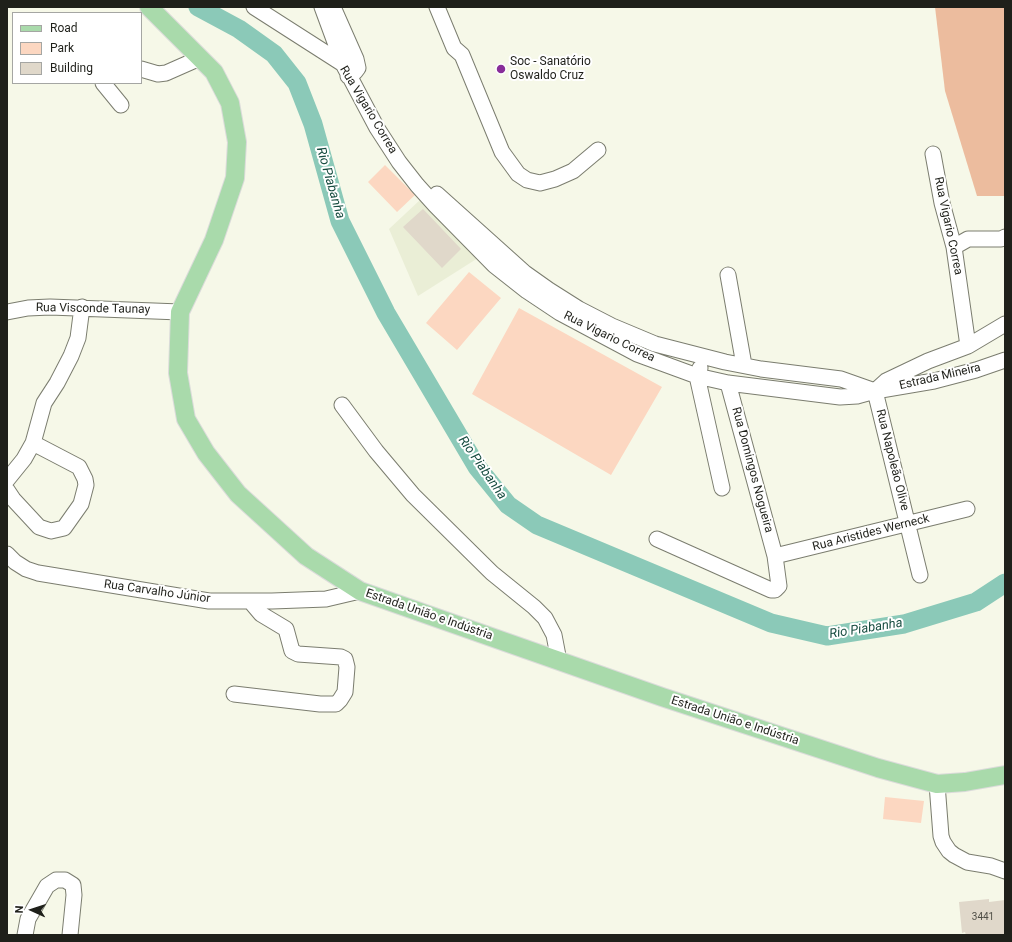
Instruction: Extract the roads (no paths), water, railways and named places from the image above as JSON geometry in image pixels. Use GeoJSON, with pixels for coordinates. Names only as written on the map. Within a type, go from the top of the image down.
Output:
{"type":"FeatureCollection","features":[{"type":"Feature","properties":{"kind":"main road","name":"Estrada União e Indústria"},"geometry":{"type":"LineString","coordinates":[[149,7],[214,72],[230,103],[237,142],[235,178],[214,240],[180,312],[178,373],[186,419],[206,453],[238,494],[306,556],[360,591],[670,700],[878,768],[937,784],[965,782],[1005,775]]}},
{"type":"Feature","properties":{"kind":"street","name":"Rua Vigario Correa"},"geometry":{"type":"LineString","coordinates":[[254,7],[310,42],[346,70],[377,128],[399,162],[434,205],[494,265],[549,290],[612,326],[654,344],[704,358],[744,366],[841,379],[874,391]]}},
{"type":"Feature","properties":{"kind":"street"},"geometry":{"type":"LineString","coordinates":[[322,7],[346,70],[355,72],[358,68],[356,59],[333,7]]}},
{"type":"Feature","properties":{"kind":"street"},"geometry":{"type":"LineString","coordinates":[[437,7],[454,48],[462,55],[502,152],[518,174],[527,180],[540,183],[555,179],[573,171],[598,150]]}},
{"type":"Feature","properties":{"kind":"street"},"geometry":{"type":"LineString","coordinates":[[310,42],[316,44],[325,41],[330,27]]}},
{"type":"Feature","properties":{"kind":"street"},"geometry":{"type":"LineString","coordinates":[[142,69],[158,74],[166,73],[200,58]]}},
{"type":"Feature","properties":{"kind":"street"},"geometry":{"type":"LineString","coordinates":[[104,84],[121,105]]}},
{"type":"Feature","properties":{"kind":"street","name":"Rua Vigario Correa"},"geometry":{"type":"LineString","coordinates":[[933,154],[942,203],[954,247],[968,346]]}},
{"type":"Feature","properties":{"kind":"street"},"geometry":{"type":"LineString","coordinates":[[954,247],[968,239],[1001,239],[1005,237]]}},
{"type":"Feature","properties":{"kind":"street"},"geometry":{"type":"LineString","coordinates":[[728,274],[744,366]]}},
{"type":"Feature","properties":{"kind":"street","name":"Rua Vigario Correa"},"geometry":{"type":"LineString","coordinates":[[519,277],[560,313],[637,354],[697,376],[728,383],[840,397],[856,396],[874,391],[886,381],[912,368],[968,346],[1005,324]]}},
{"type":"Feature","properties":{"kind":"street"},"geometry":{"type":"LineString","coordinates":[[7,480],[24,459],[33,443],[44,402],[57,383],[71,356],[78,338],[82,307]]}},
{"type":"Feature","properties":{"kind":"street","name":"Rua Visconde Taunay"},"geometry":{"type":"LineString","coordinates":[[7,312],[28,308],[82,307],[180,312]]}},
{"type":"Feature","properties":{"kind":"street"},"geometry":{"type":"LineString","coordinates":[[704,358],[697,376],[722,488]]}},
{"type":"Feature","properties":{"kind":"street","name":"Estrada Mineira"},"geometry":{"type":"LineString","coordinates":[[874,391],[934,381],[976,370],[1005,360]]}},
{"type":"Feature","properties":{"kind":"street","name":"Rua Domingos Nogueira"},"geometry":{"type":"LineString","coordinates":[[657,539],[771,590],[775,590],[779,586],[775,556],[728,383]]}},
{"type":"Feature","properties":{"kind":"street","name":"Rua Napoleão Olive"},"geometry":{"type":"LineString","coordinates":[[874,391],[920,575]]}},
{"type":"Feature","properties":{"kind":"street"},"geometry":{"type":"LineString","coordinates":[[342,405],[376,451],[413,494],[492,573],[534,607],[545,618],[554,635],[559,661]]}},
{"type":"Feature","properties":{"kind":"street"},"geometry":{"type":"LineString","coordinates":[[7,490],[13,499],[39,527],[51,531],[64,528],[81,504],[86,485],[85,479],[79,468],[33,443]]}},
{"type":"Feature","properties":{"kind":"street","name":"Rua Aristides Werneck"},"geometry":{"type":"LineString","coordinates":[[775,556],[908,525],[967,509]]}},
{"type":"Feature","properties":{"kind":"street","name":"Rua Carvalho Júnior"},"geometry":{"type":"LineString","coordinates":[[7,554],[15,562],[26,569],[38,573],[209,601],[326,599],[360,591]]}},
{"type":"Feature","properties":{"kind":"street"},"geometry":{"type":"LineString","coordinates":[[234,694],[336,704],[345,692],[348,666],[345,659],[340,657],[298,654],[292,651],[286,630],[261,614],[250,601]]}},
{"type":"Feature","properties":{"kind":"street"},"geometry":{"type":"LineString","coordinates":[[937,784],[941,836],[943,842],[949,850],[954,855],[967,862],[991,866],[1005,871]]}},
{"type":"Feature","properties":{"kind":"street"},"geometry":{"type":"LineString","coordinates":[[24,935],[28,919],[47,886],[56,880],[65,880],[73,885],[74,895],[70,935]]}},
{"type":"Feature","properties":{"kind":"waterway","name":"Rio Piabanha"},"geometry":{"type":"LineString","coordinates":[[198,7],[239,29],[274,54],[297,83],[313,124],[340,221],[386,313],[477,467],[508,505],[537,525],[771,623],[827,636],[904,624],[976,602],[1005,583]]}},
{"type":"Feature","properties":{"kind":"place","name":"Soc - Sanatório Oswaldo Cruz"},"geometry":{"type":"Point","coordinates":[501,69]}}]}
